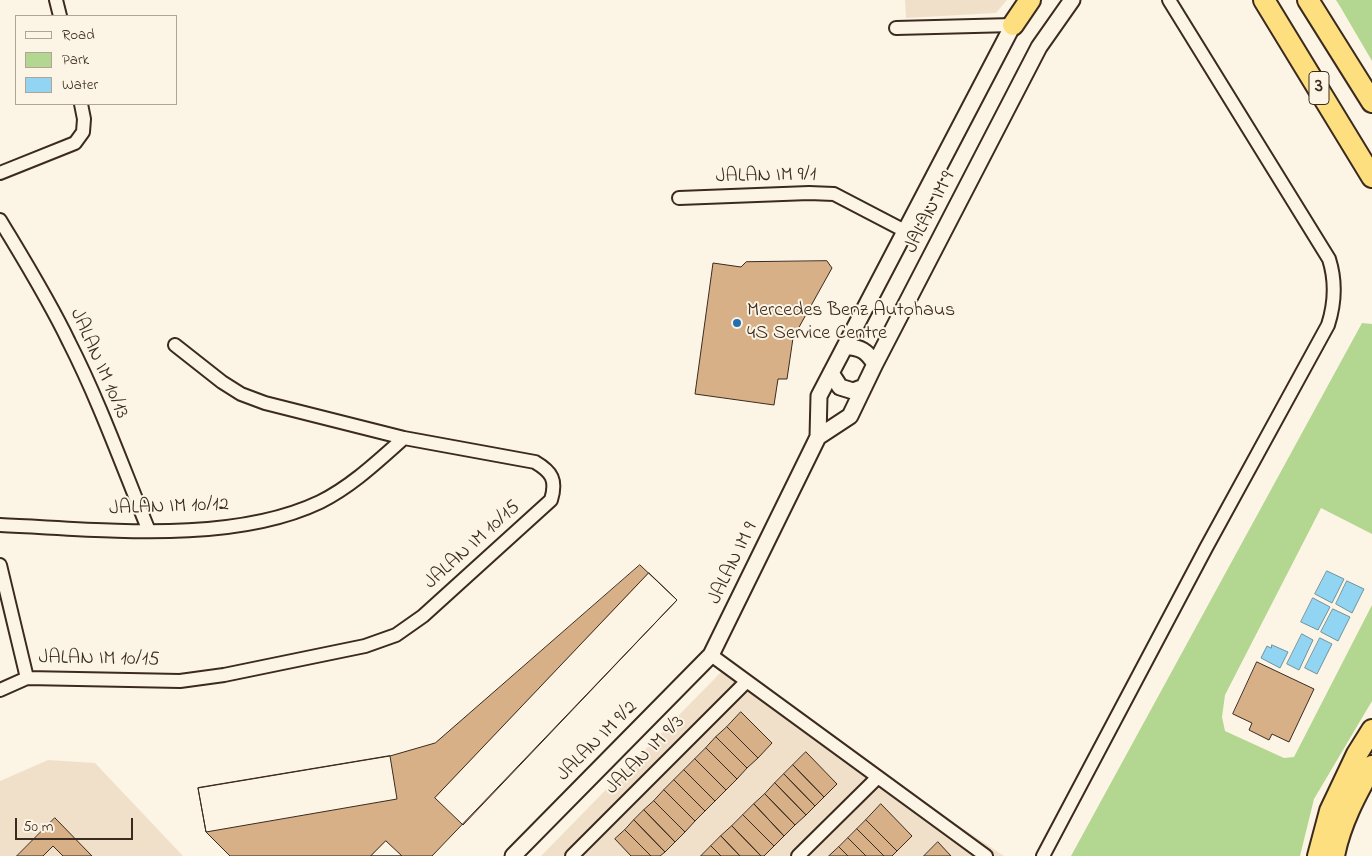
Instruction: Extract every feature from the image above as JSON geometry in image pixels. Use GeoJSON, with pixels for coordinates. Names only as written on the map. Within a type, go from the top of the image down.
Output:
{"type":"FeatureCollection","features":[{"type":"Feature","properties":{"kind":"highway"},"geometry":{"type":"LineString","coordinates":[[1013,25],[1030,0]]}},
{"type":"Feature","properties":{"kind":"highway"},"geometry":{"type":"LineString","coordinates":[[1256,0],[1289,38]]}},
{"type":"Feature","properties":{"kind":"highway","name":"3"},"geometry":{"type":"LineString","coordinates":[[1264,0],[1289,38],[1372,177]]}},
{"type":"Feature","properties":{"kind":"highway","name":"3"},"geometry":{"type":"LineString","coordinates":[[1308,0],[1372,102]]}},
{"type":"Feature","properties":{"kind":"highway"},"geometry":{"type":"LineString","coordinates":[[1318,856],[1330,811],[1357,754],[1372,730]]}},
{"type":"Feature","properties":{"kind":"highway"},"geometry":{"type":"LineString","coordinates":[[1334,856],[1337,840],[1354,800],[1372,766]]}},
{"type":"Feature","properties":{"kind":"street"},"geometry":{"type":"LineString","coordinates":[[56,0],[60,15]]}},
{"type":"Feature","properties":{"kind":"street","name":"JALAN IM 9"},"geometry":{"type":"LineString","coordinates":[[818,437],[850,416],[1039,47],[1072,0]]}},
{"type":"Feature","properties":{"kind":"street"},"geometry":{"type":"LineString","coordinates":[[1043,856],[1206,548],[1328,325],[1333,310],[1334,276],[1329,259],[1169,0]]}},
{"type":"Feature","properties":{"kind":"street"},"geometry":{"type":"LineString","coordinates":[[896,28],[1013,25]]}},
{"type":"Feature","properties":{"kind":"street","name":"JALAN IM 9"},"geometry":{"type":"LineString","coordinates":[[711,655],[818,437],[819,396],[1013,25]]}},
{"type":"Feature","properties":{"kind":"street"},"geometry":{"type":"LineString","coordinates":[[0,173],[74,143],[83,132],[84,119],[81,105]]}},
{"type":"Feature","properties":{"kind":"street","name":"JALAN IM 9/1"},"geometry":{"type":"LineString","coordinates":[[679,198],[809,193],[834,194],[905,231]]}},
{"type":"Feature","properties":{"kind":"street","name":"JALAN IM 10/13"},"geometry":{"type":"LineString","coordinates":[[0,220],[49,303],[70,343],[90,386],[149,531]]}},
{"type":"Feature","properties":{"kind":"street","name":"JALAN IM 10/15"},"geometry":{"type":"LineString","coordinates":[[0,690],[27,678],[145,681],[189,680],[224,676],[365,646],[396,636],[423,616],[551,500],[554,483],[546,468],[535,462],[404,438],[265,403],[240,394],[175,345]]}},
{"type":"Feature","properties":{"kind":"street"},"geometry":{"type":"LineString","coordinates":[[845,346],[858,348],[868,353],[876,364]]}},
{"type":"Feature","properties":{"kind":"street"},"geometry":{"type":"LineString","coordinates":[[831,373],[840,387],[853,391],[864,387]]}},
{"type":"Feature","properties":{"kind":"street","name":"JALAN IM 10/12"},"geometry":{"type":"LineString","coordinates":[[0,525],[149,531],[202,529],[280,516],[320,502],[356,480],[404,438]]}},
{"type":"Feature","properties":{"kind":"street"},"geometry":{"type":"LineString","coordinates":[[0,565],[27,678]]}},
{"type":"Feature","properties":{"kind":"street"},"geometry":{"type":"LineString","coordinates":[[711,655],[986,856]]}},
{"type":"Feature","properties":{"kind":"street","name":"JALAN IM 9/2"},"geometry":{"type":"LineString","coordinates":[[512,856],[711,655]]}},
{"type":"Feature","properties":{"kind":"street","name":"JALAN IM 9/3"},"geometry":{"type":"LineString","coordinates":[[572,856],[746,682]]}},
{"type":"Feature","properties":{"kind":"street"},"geometry":{"type":"LineString","coordinates":[[798,856],[878,777]]}},
{"type":"Feature","properties":{"kind":"shaded area"},"geometry":{"type":"Polygon","coordinates":[[[905,0],[1007,0],[996,13],[906,18],[905,0]]]}},
{"type":"Feature","properties":{"kind":"shaded area"},"geometry":{"type":"Polygon","coordinates":[[[724,669],[1004,856],[541,856],[724,669]]]}},
{"type":"Feature","properties":{"kind":"shaded area"},"geometry":{"type":"Polygon","coordinates":[[[48,760],[95,763],[183,856],[0,856],[0,781],[48,760]]]}},
{"type":"Feature","properties":{"kind":"green space"},"geometry":{"type":"Polygon","coordinates":[[[1336,0],[1372,0],[1372,61],[1341,8],[1336,0]]]}},
{"type":"Feature","properties":{"kind":"green space"},"geometry":{"type":"Polygon","coordinates":[[[1362,323],[1372,324],[1372,534],[1321,508],[1225,695],[1222,717],[1225,731],[1284,758],[1294,757],[1372,605],[1372,701],[1314,799],[1300,856],[1071,856],[1362,323]]]}},
{"type":"Feature","properties":{"kind":"water"},"geometry":{"type":"Polygon","coordinates":[[[1327,571],[1344,579],[1332,603],[1315,594],[1327,571]]]}},
{"type":"Feature","properties":{"kind":"water"},"geometry":{"type":"Polygon","coordinates":[[[1347,581],[1364,589],[1352,613],[1336,604],[1347,581]]]}},
{"type":"Feature","properties":{"kind":"water"},"geometry":{"type":"Polygon","coordinates":[[[1313,598],[1330,607],[1318,630],[1301,622],[1313,598]]]}},
{"type":"Feature","properties":{"kind":"water"},"geometry":{"type":"Polygon","coordinates":[[[1333,609],[1350,617],[1338,641],[1321,632],[1333,609]]]}},
{"type":"Feature","properties":{"kind":"water"},"geometry":{"type":"Polygon","coordinates":[[[1302,634],[1313,640],[1299,670],[1287,664],[1302,634]]]}},
{"type":"Feature","properties":{"kind":"water"},"geometry":{"type":"Polygon","coordinates":[[[1320,638],[1332,644],[1317,674],[1305,668],[1320,638]]]}},
{"type":"Feature","properties":{"kind":"water"},"geometry":{"type":"Polygon","coordinates":[[[1272,645],[1288,652],[1280,668],[1261,658],[1267,646],[1271,648],[1272,645]]]}},
{"type":"Feature","properties":{"kind":"building"},"geometry":{"type":"Polygon","coordinates":[[[827,261],[832,268],[793,338],[787,379],[778,379],[774,405],[695,394],[713,263],[741,267],[746,262],[827,261]]]}},
{"type":"Feature","properties":{"kind":"building"},"geometry":{"type":"Polygon","coordinates":[[[640,565],[677,600],[432,856],[230,856],[206,832],[198,788],[390,756],[435,743],[640,565]]]}},
{"type":"Feature","properties":{"kind":"building"},"geometry":{"type":"Polygon","coordinates":[[[649,573],[677,600],[463,825],[435,798],[649,573]]]}},
{"type":"Feature","properties":{"kind":"building"},"geometry":{"type":"Polygon","coordinates":[[[1257,662],[1314,689],[1289,742],[1272,734],[1269,740],[1249,730],[1252,723],[1233,714],[1257,662]]]}},
{"type":"Feature","properties":{"kind":"building"},"geometry":{"type":"Polygon","coordinates":[[[741,712],[772,743],[758,758],[727,727],[741,712]]]}},
{"type":"Feature","properties":{"kind":"building"},"geometry":{"type":"Polygon","coordinates":[[[727,727],[758,758],[747,768],[716,737],[727,727]]]}},
{"type":"Feature","properties":{"kind":"building"},"geometry":{"type":"Polygon","coordinates":[[[716,737],[747,768],[737,779],[706,748],[716,737]]]}},
{"type":"Feature","properties":{"kind":"building"},"geometry":{"type":"Polygon","coordinates":[[[706,748],[737,779],[726,790],[695,759],[706,748]]]}},
{"type":"Feature","properties":{"kind":"building"},"geometry":{"type":"Polygon","coordinates":[[[806,752],[837,784],[824,797],[793,765],[806,752]]]}},
{"type":"Feature","properties":{"kind":"building"},"geometry":{"type":"Polygon","coordinates":[[[390,756],[397,799],[206,832],[198,788],[390,756]]]}},
{"type":"Feature","properties":{"kind":"building"},"geometry":{"type":"Polygon","coordinates":[[[695,759],[726,790],[715,801],[684,770],[695,759]]]}},
{"type":"Feature","properties":{"kind":"building"},"geometry":{"type":"Polygon","coordinates":[[[793,765],[824,797],[815,806],[784,774],[793,765]]]}},
{"type":"Feature","properties":{"kind":"building"},"geometry":{"type":"Polygon","coordinates":[[[684,770],[715,801],[705,811],[674,780],[684,770]]]}},
{"type":"Feature","properties":{"kind":"building"},"geometry":{"type":"Polygon","coordinates":[[[784,774],[815,806],[806,815],[775,783],[784,774]]]}},
{"type":"Feature","properties":{"kind":"building"},"geometry":{"type":"Polygon","coordinates":[[[674,780],[705,811],[695,821],[664,790],[674,780]]]}},
{"type":"Feature","properties":{"kind":"building"},"geometry":{"type":"Polygon","coordinates":[[[775,783],[806,815],[795,825],[765,794],[775,783]]]}},
{"type":"Feature","properties":{"kind":"building"},"geometry":{"type":"Polygon","coordinates":[[[664,790],[695,821],[685,832],[654,801],[664,790]]]}},
{"type":"Feature","properties":{"kind":"building"},"geometry":{"type":"Polygon","coordinates":[[[765,794],[795,825],[784,836],[754,804],[765,794]]]}},
{"type":"Feature","properties":{"kind":"building"},"geometry":{"type":"Polygon","coordinates":[[[654,801],[685,832],[675,842],[644,810],[654,801]]]}},
{"type":"Feature","properties":{"kind":"building"},"geometry":{"type":"Polygon","coordinates":[[[754,804],[784,836],[774,846],[743,815],[754,804]]]}},
{"type":"Feature","properties":{"kind":"building"},"geometry":{"type":"Polygon","coordinates":[[[881,804],[912,836],[897,851],[866,820],[881,804]]]}},
{"type":"Feature","properties":{"kind":"building"},"geometry":{"type":"Polygon","coordinates":[[[644,810],[675,842],[665,852],[634,820],[644,810]]]}},
{"type":"Feature","properties":{"kind":"building"},"geometry":{"type":"Polygon","coordinates":[[[743,815],[774,846],[764,856],[761,856],[732,826],[743,815]]]}},
{"type":"Feature","properties":{"kind":"building"},"geometry":{"type":"Polygon","coordinates":[[[55,818],[92,856],[63,856],[53,846],[43,856],[17,856],[55,818]]]}},
{"type":"Feature","properties":{"kind":"building"},"geometry":{"type":"Polygon","coordinates":[[[634,820],[665,852],[660,856],[651,856],[625,830],[634,820]]]}},
{"type":"Feature","properties":{"kind":"building"},"geometry":{"type":"Polygon","coordinates":[[[866,820],[897,851],[892,856],[884,856],[857,829],[866,820]]]}},
{"type":"Feature","properties":{"kind":"building"},"geometry":{"type":"Polygon","coordinates":[[[732,826],[761,856],[740,856],[721,836],[732,826]]]}},
{"type":"Feature","properties":{"kind":"building"},"geometry":{"type":"Polygon","coordinates":[[[857,829],[884,856],[866,856],[848,838],[857,829]]]}},
{"type":"Feature","properties":{"kind":"building"},"geometry":{"type":"Polygon","coordinates":[[[625,830],[651,856],[631,856],[615,839],[625,830]]]}},
{"type":"Feature","properties":{"kind":"building"},"geometry":{"type":"Polygon","coordinates":[[[721,836],[740,856],[721,856],[711,846],[721,836]]]}},
{"type":"Feature","properties":{"kind":"building"},"geometry":{"type":"Polygon","coordinates":[[[848,838],[866,856],[848,856],[839,847],[848,838]]]}},
{"type":"Feature","properties":{"kind":"building"},"geometry":{"type":"Polygon","coordinates":[[[386,841],[402,856],[371,856],[386,841]]]}},
{"type":"Feature","properties":{"kind":"building"},"geometry":{"type":"Polygon","coordinates":[[[938,842],[951,856],[924,856],[938,842]]]}},
{"type":"Feature","properties":{"kind":"building"},"geometry":{"type":"Polygon","coordinates":[[[711,846],[721,856],[701,856],[711,846]]]}},
{"type":"Feature","properties":{"kind":"building"},"geometry":{"type":"Polygon","coordinates":[[[839,847],[848,856],[829,856],[839,847]]]}},
{"type":"Feature","properties":{"kind":"place","name":"Mercedes Benz Autohaus 4S Service Centre"},"geometry":{"type":"Point","coordinates":[737,323]}}]}
